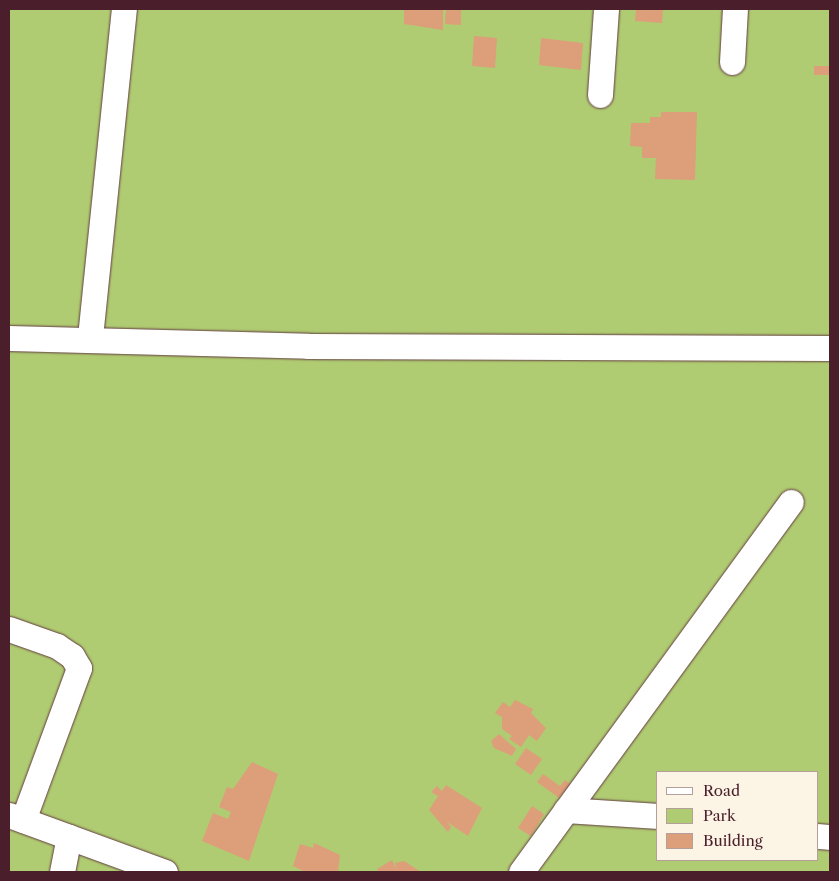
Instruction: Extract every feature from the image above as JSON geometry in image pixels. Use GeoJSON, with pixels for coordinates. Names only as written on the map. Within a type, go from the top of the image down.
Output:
{"type":"FeatureCollection","features":[{"type":"Feature","properties":{"kind":"street"},"geometry":{"type":"LineString","coordinates":[[90,337],[124,9]]}},
{"type":"Feature","properties":{"kind":"street"},"geometry":{"type":"LineString","coordinates":[[600,95],[606,9]]}},
{"type":"Feature","properties":{"kind":"street"},"geometry":{"type":"LineString","coordinates":[[732,62],[735,9]]}},
{"type":"Feature","properties":{"kind":"street"},"geometry":{"type":"LineString","coordinates":[[9,338],[90,337],[308,346],[830,348]]}},
{"type":"Feature","properties":{"kind":"street"},"geometry":{"type":"LineString","coordinates":[[521,872],[791,502]]}},
{"type":"Feature","properties":{"kind":"street"},"geometry":{"type":"LineString","coordinates":[[9,628],[57,646],[72,656],[79,668],[16,818],[164,872]]}},
{"type":"Feature","properties":{"kind":"street"},"geometry":{"type":"LineString","coordinates":[[566,810],[656,816]]}},
{"type":"Feature","properties":{"kind":"street"},"geometry":{"type":"LineString","coordinates":[[62,872],[69,837]]}},
{"type":"Feature","properties":{"kind":"green space"},"geometry":{"type":"Polygon","coordinates":[[[9,9],[830,9],[830,872],[9,872],[9,9]]]}},
{"type":"Feature","properties":{"kind":"building"},"geometry":{"type":"Polygon","coordinates":[[[404,9],[443,9],[443,30],[404,24],[404,9]]]}},
{"type":"Feature","properties":{"kind":"building"},"geometry":{"type":"Polygon","coordinates":[[[446,9],[461,9],[461,25],[445,24],[446,9]]]}},
{"type":"Feature","properties":{"kind":"building"},"geometry":{"type":"Polygon","coordinates":[[[636,9],[663,9],[662,23],[635,21],[636,9]]]}},
{"type":"Feature","properties":{"kind":"building"},"geometry":{"type":"Polygon","coordinates":[[[474,36],[497,38],[495,68],[472,66],[474,36]]]}},
{"type":"Feature","properties":{"kind":"building"},"geometry":{"type":"Polygon","coordinates":[[[541,38],[583,43],[581,70],[539,65],[541,38]]]}},
{"type":"Feature","properties":{"kind":"building"},"geometry":{"type":"Polygon","coordinates":[[[814,66],[830,66],[830,75],[814,75],[814,66]]]}},
{"type":"Feature","properties":{"kind":"building"},"geometry":{"type":"Polygon","coordinates":[[[661,112],[697,112],[695,180],[655,179],[656,158],[642,158],[642,147],[630,146],[631,123],[650,123],[650,117],[661,117],[661,112]]]}},
{"type":"Feature","properties":{"kind":"building"},"geometry":{"type":"Polygon","coordinates":[[[515,700],[533,709],[531,713],[546,728],[537,741],[529,735],[521,747],[509,739],[512,736],[502,729],[502,717],[495,713],[503,702],[510,707],[515,700]]]}},
{"type":"Feature","properties":{"kind":"building"},"geometry":{"type":"Polygon","coordinates":[[[499,734],[516,749],[512,756],[494,748],[491,741],[499,734]]]}},
{"type":"Feature","properties":{"kind":"building"},"geometry":{"type":"Polygon","coordinates":[[[526,748],[542,759],[531,775],[515,764],[526,748]]]}},
{"type":"Feature","properties":{"kind":"building"},"geometry":{"type":"Polygon","coordinates":[[[252,762],[278,774],[249,861],[202,841],[213,813],[228,819],[231,812],[219,807],[227,787],[233,789],[252,762]]]}},
{"type":"Feature","properties":{"kind":"building"},"geometry":{"type":"Polygon","coordinates":[[[543,774],[560,786],[565,780],[570,784],[559,798],[537,782],[543,774]]]}},
{"type":"Feature","properties":{"kind":"building"},"geometry":{"type":"Polygon","coordinates":[[[446,785],[482,808],[468,836],[447,822],[451,827],[448,832],[429,810],[438,796],[431,792],[437,786],[442,791],[446,785]]]}},
{"type":"Feature","properties":{"kind":"building"},"geometry":{"type":"Polygon","coordinates":[[[532,806],[544,814],[531,836],[518,828],[532,806]]]}},
{"type":"Feature","properties":{"kind":"building"},"geometry":{"type":"Polygon","coordinates":[[[314,843],[340,855],[338,872],[305,872],[293,866],[300,844],[313,848],[314,843]]]}},
{"type":"Feature","properties":{"kind":"building"},"geometry":{"type":"Polygon","coordinates":[[[392,860],[397,870],[395,863],[404,861],[421,872],[379,872],[377,869],[392,860]]]}}]}
